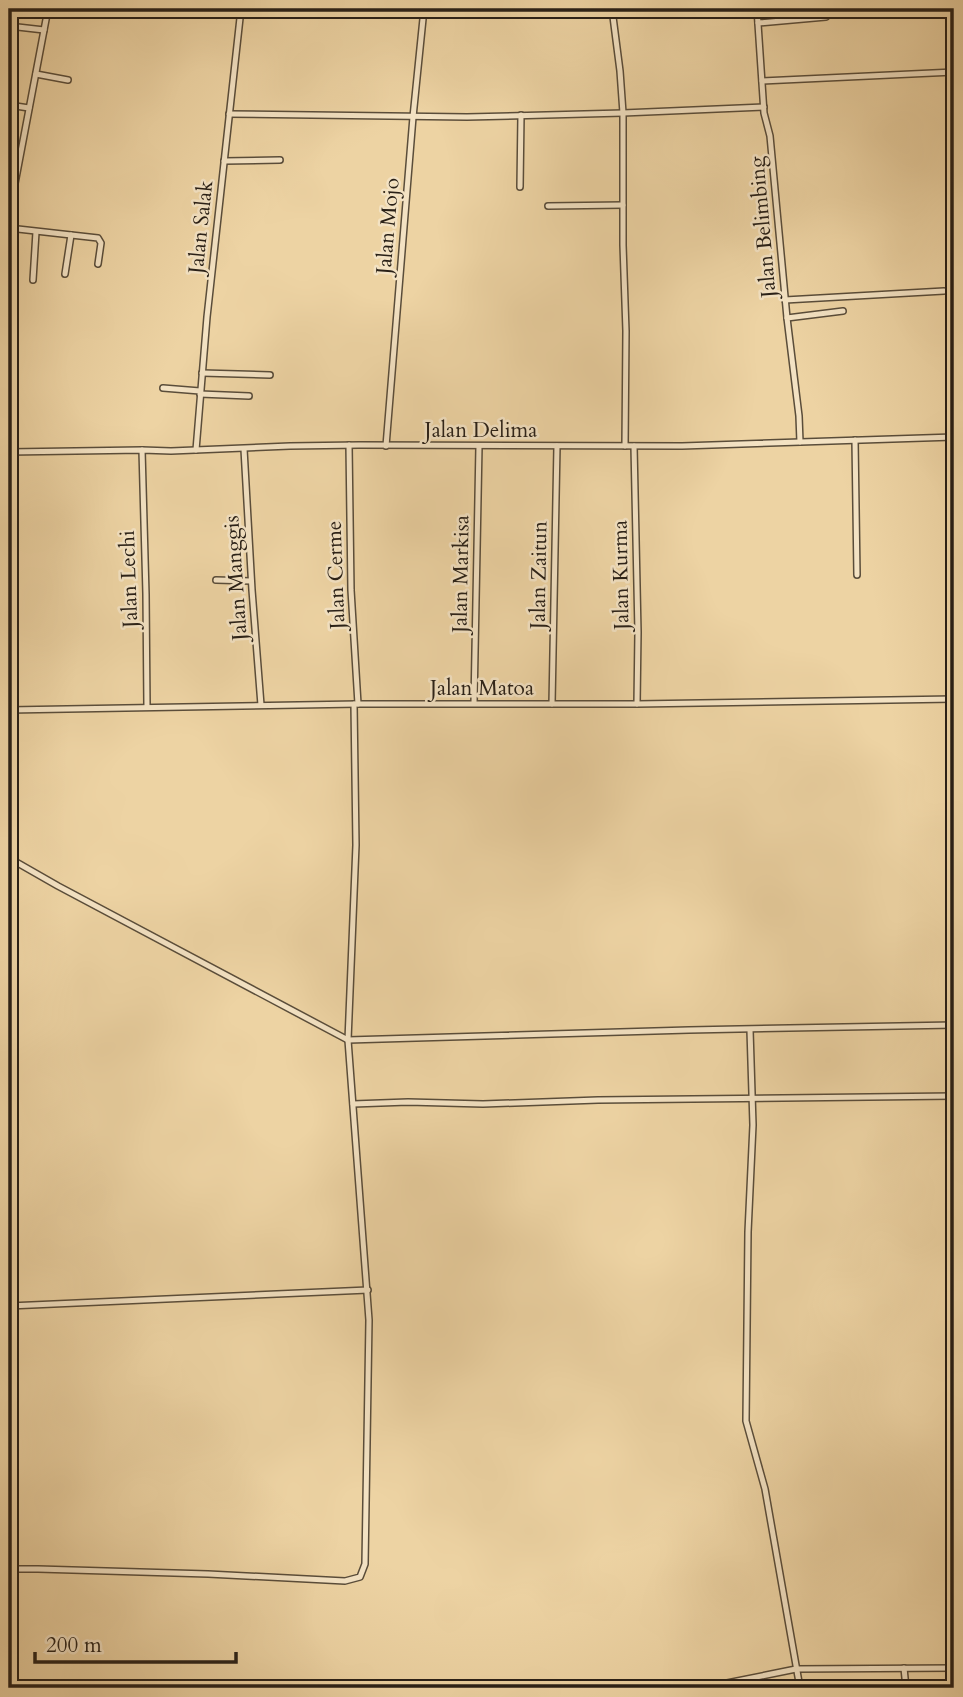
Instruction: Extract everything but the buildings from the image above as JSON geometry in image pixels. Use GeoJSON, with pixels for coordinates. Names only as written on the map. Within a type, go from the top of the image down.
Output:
{"type":"FeatureCollection","features":[{"type":"Feature","properties":{"kind":"street"},"geometry":{"type":"LineString","coordinates":[[9,215],[48,9]]}},
{"type":"Feature","properties":{"kind":"street","name":"Jalan Salak"},"geometry":{"type":"LineString","coordinates":[[196,450],[241,9]]}},
{"type":"Feature","properties":{"kind":"street","name":"Jalan Mojo"},"geometry":{"type":"LineString","coordinates":[[386,446],[424,9]]}},
{"type":"Feature","properties":{"kind":"street"},"geometry":{"type":"LineString","coordinates":[[612,9],[623,113],[625,446]]}},
{"type":"Feature","properties":{"kind":"street","name":"Jalan Belimbing"},"geometry":{"type":"LineString","coordinates":[[757,9],[764,107],[770,136],[800,442]]}},
{"type":"Feature","properties":{"kind":"street"},"geometry":{"type":"LineString","coordinates":[[758,23],[826,17]]}},
{"type":"Feature","properties":{"kind":"street"},"geometry":{"type":"LineString","coordinates":[[9,26],[44,30]]}},
{"type":"Feature","properties":{"kind":"street"},"geometry":{"type":"LineString","coordinates":[[762,81],[954,72]]}},
{"type":"Feature","properties":{"kind":"street"},"geometry":{"type":"LineString","coordinates":[[36,74],[68,80]]}},
{"type":"Feature","properties":{"kind":"street"},"geometry":{"type":"LineString","coordinates":[[9,104],[29,108]]}},
{"type":"Feature","properties":{"kind":"street"},"geometry":{"type":"LineString","coordinates":[[229,114],[413,117],[764,107]]}},
{"type":"Feature","properties":{"kind":"street"},"geometry":{"type":"LineString","coordinates":[[520,187],[521,115]]}},
{"type":"Feature","properties":{"kind":"street"},"geometry":{"type":"LineString","coordinates":[[224,161],[280,160]]}},
{"type":"Feature","properties":{"kind":"street"},"geometry":{"type":"LineString","coordinates":[[548,206],[623,205]]}},
{"type":"Feature","properties":{"kind":"street"},"geometry":{"type":"LineString","coordinates":[[9,228],[99,239],[101,243],[98,264]]}},
{"type":"Feature","properties":{"kind":"street"},"geometry":{"type":"LineString","coordinates":[[33,280],[36,232]]}},
{"type":"Feature","properties":{"kind":"street"},"geometry":{"type":"LineString","coordinates":[[65,274],[71,235]]}},
{"type":"Feature","properties":{"kind":"street"},"geometry":{"type":"LineString","coordinates":[[785,300],[944,291]]}},
{"type":"Feature","properties":{"kind":"street"},"geometry":{"type":"LineString","coordinates":[[787,318],[843,311]]}},
{"type":"Feature","properties":{"kind":"street"},"geometry":{"type":"LineString","coordinates":[[202,373],[270,375]]}},
{"type":"Feature","properties":{"kind":"street"},"geometry":{"type":"LineString","coordinates":[[163,388],[249,396]]}},
{"type":"Feature","properties":{"kind":"street","name":"Jalan Delima"},"geometry":{"type":"LineString","coordinates":[[9,452],[171,451],[290,446],[634,446],[954,437]]}},
{"type":"Feature","properties":{"kind":"street"},"geometry":{"type":"LineString","coordinates":[[855,440],[858,575]]}},
{"type":"Feature","properties":{"kind":"street","name":"Jalan Cerme"},"geometry":{"type":"LineString","coordinates":[[9,1569],[208,1574],[345,1581],[360,1577],[365,1564],[368,1290],[348,1040],[356,845],[356,704],[349,446]]}},
{"type":"Feature","properties":{"kind":"street","name":"Jalan Markisa"},"geometry":{"type":"LineString","coordinates":[[474,703],[479,446]]}},
{"type":"Feature","properties":{"kind":"street","name":"Jalan Zaitun"},"geometry":{"type":"LineString","coordinates":[[552,704],[557,446]]}},
{"type":"Feature","properties":{"kind":"street","name":"Jalan Kurma"},"geometry":{"type":"LineString","coordinates":[[634,446],[637,704]]}},
{"type":"Feature","properties":{"kind":"street","name":"Jalan Manggis"},"geometry":{"type":"LineString","coordinates":[[244,449],[261,705]]}},
{"type":"Feature","properties":{"kind":"street","name":"Jalan Lechi"},"geometry":{"type":"LineString","coordinates":[[142,450],[147,707]]}},
{"type":"Feature","properties":{"kind":"street"},"geometry":{"type":"LineString","coordinates":[[216,580],[251,581]]}},
{"type":"Feature","properties":{"kind":"street","name":"Jalan Matoa"},"geometry":{"type":"LineString","coordinates":[[9,710],[954,699]]}},
{"type":"Feature","properties":{"kind":"street"},"geometry":{"type":"LineString","coordinates":[[9,858],[348,1040],[954,1025]]}},
{"type":"Feature","properties":{"kind":"street"},"geometry":{"type":"LineString","coordinates":[[750,1030],[753,1098],[746,1421],[765,1489],[800,1688]]}},
{"type":"Feature","properties":{"kind":"street"},"geometry":{"type":"LineString","coordinates":[[353,1104],[954,1096]]}},
{"type":"Feature","properties":{"kind":"street"},"geometry":{"type":"LineString","coordinates":[[9,1306],[368,1290]]}},
{"type":"Feature","properties":{"kind":"street"},"geometry":{"type":"LineString","coordinates":[[904,1668],[906,1688]]}},
{"type":"Feature","properties":{"kind":"street"},"geometry":{"type":"LineString","coordinates":[[702,1688],[796,1669],[954,1668]]}}]}
